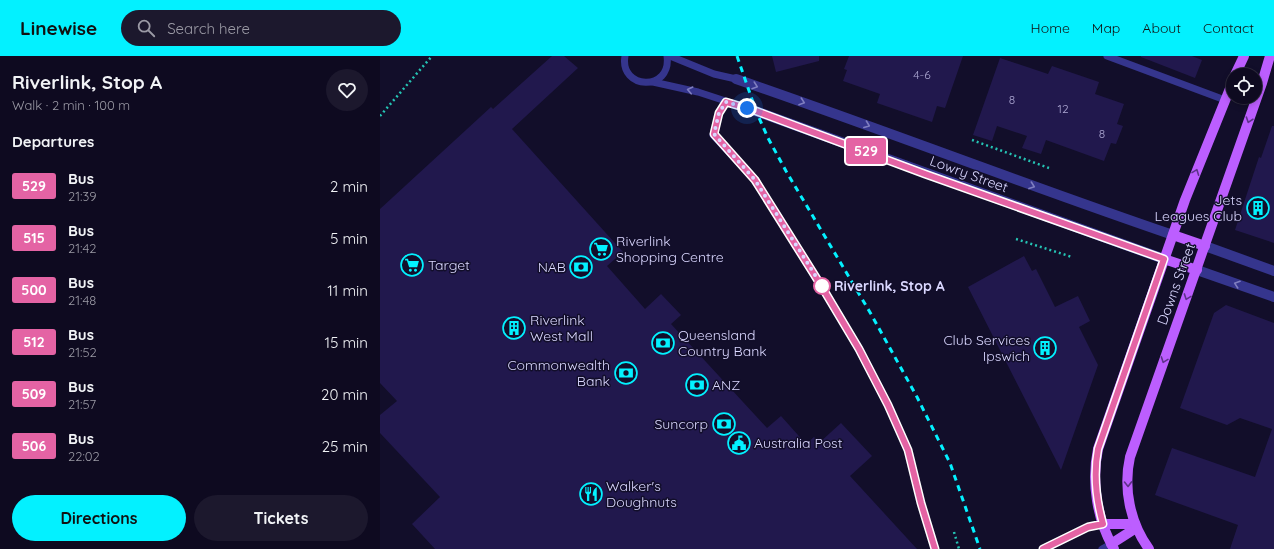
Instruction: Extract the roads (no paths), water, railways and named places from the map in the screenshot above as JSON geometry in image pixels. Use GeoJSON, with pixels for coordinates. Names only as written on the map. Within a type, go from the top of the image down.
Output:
{"type":"FeatureCollection","features":[{"type":"Feature","properties":{"kind":"main road"},"geometry":{"type":"LineString","coordinates":[[1239,68],[1244,56]]}},
{"type":"Feature","properties":{"kind":"main road","name":"Downs Street"},"geometry":{"type":"LineString","coordinates":[[1149,549],[1136,526],[1129,501],[1128,466],[1130,457],[1197,270],[1270,56]]}},
{"type":"Feature","properties":{"kind":"main road","name":"Downs Street"},"geometry":{"type":"LineString","coordinates":[[1113,546],[1103,524],[1096,497],[1095,467],[1098,449],[1185,200],[1225,100]]}},
{"type":"Feature","properties":{"kind":"main road","name":"Lowry Street"},"geometry":{"type":"LineString","coordinates":[[1173,235],[1205,246]]}},
{"type":"Feature","properties":{"kind":"main road","name":"Lowry Street"},"geometry":{"type":"LineString","coordinates":[[1164,259],[1197,270]]}},
{"type":"Feature","properties":{"kind":"main road"},"geometry":{"type":"LineString","coordinates":[[1103,524],[1136,526]]}},
{"type":"Feature","properties":{"kind":"main road"},"geometry":{"type":"LineString","coordinates":[[1113,546],[1136,526]]}},
{"type":"Feature","properties":{"kind":"street","name":"Lowry Street"},"geometry":{"type":"LineString","coordinates":[[736,79],[830,111],[990,171],[1173,235]]}},
{"type":"Feature","properties":{"kind":"street","name":"Lowry Street"},"geometry":{"type":"LineString","coordinates":[[747,108],[925,174],[1164,259]]}},
{"type":"Feature","properties":{"kind":"street","name":"Lowry Street"},"geometry":{"type":"LineString","coordinates":[[1205,246],[1274,271]]}},
{"type":"Feature","properties":{"kind":"street","name":"Lowry Street"},"geometry":{"type":"LineString","coordinates":[[1197,270],[1274,297]]}},
{"type":"Feature","properties":{"kind":"lane","name":"Lowry Street"},"geometry":{"type":"LineString","coordinates":[[625,56],[625,68],[633,79],[646,83],[653,82],[698,92],[747,108]]}},
{"type":"Feature","properties":{"kind":"lane","name":"Lowry Street"},"geometry":{"type":"LineString","coordinates":[[668,56],[714,74],[736,79]]}},
{"type":"Feature","properties":{"kind":"lane"},"geometry":{"type":"LineString","coordinates":[[653,82],[664,74],[667,68],[668,56]]}},
{"type":"Feature","properties":{"kind":"lane"},"geometry":{"type":"LineString","coordinates":[[1107,56],[1225,100]]}},
{"type":"Feature","properties":{"kind":"lane"},"geometry":{"type":"LineString","coordinates":[[726,102],[719,113],[714,134],[755,180],[851,335],[888,405],[908,450],[921,503],[935,549]]}},
{"type":"Feature","properties":{"kind":"lane"},"geometry":{"type":"LineString","coordinates":[[1043,549],[1088,527],[1103,524]]}},
{"type":"Feature","properties":{"kind":"lane"},"geometry":{"type":"LineString","coordinates":[[1102,549],[1113,546]]}},
{"type":"Feature","properties":{"kind":"railway"},"geometry":{"type":"LineString","coordinates":[[737,56],[756,111],[768,138],[871,314],[917,397],[950,463],[980,549]]}},
{"type":"Feature","properties":{"kind":"place","name":"Jets Leagues Club"},"geometry":{"type":"Point","coordinates":[1258,208]}},
{"type":"Feature","properties":{"kind":"place","name":"Riverlink Shopping Centre"},"geometry":{"type":"Point","coordinates":[601,249]}},
{"type":"Feature","properties":{"kind":"place","name":"Target"},"geometry":{"type":"Point","coordinates":[412,265]}},
{"type":"Feature","properties":{"kind":"place","name":"NAB"},"geometry":{"type":"Point","coordinates":[581,267]}},
{"type":"Feature","properties":{"kind":"place","name":"Riverlink, Stop A"},"geometry":{"type":"Point","coordinates":[822,286]}},
{"type":"Feature","properties":{"kind":"place","name":"Riverlink West Mall"},"geometry":{"type":"Point","coordinates":[514,328]}},
{"type":"Feature","properties":{"kind":"place","name":"Queensland Country Bank"},"geometry":{"type":"Point","coordinates":[663,343]}},
{"type":"Feature","properties":{"kind":"place","name":"Club Services Ipswich"},"geometry":{"type":"Point","coordinates":[1045,348]}},
{"type":"Feature","properties":{"kind":"place","name":"Commonwealth Bank"},"geometry":{"type":"Point","coordinates":[626,373]}},
{"type":"Feature","properties":{"kind":"place","name":"ANZ"},"geometry":{"type":"Point","coordinates":[697,385]}},
{"type":"Feature","properties":{"kind":"place","name":"Suncorp"},"geometry":{"type":"Point","coordinates":[724,424]}},
{"type":"Feature","properties":{"kind":"place","name":"Australia Post"},"geometry":{"type":"Point","coordinates":[739,443]}},
{"type":"Feature","properties":{"kind":"place","name":"Walker's Doughnuts"},"geometry":{"type":"Point","coordinates":[591,494]}}]}
